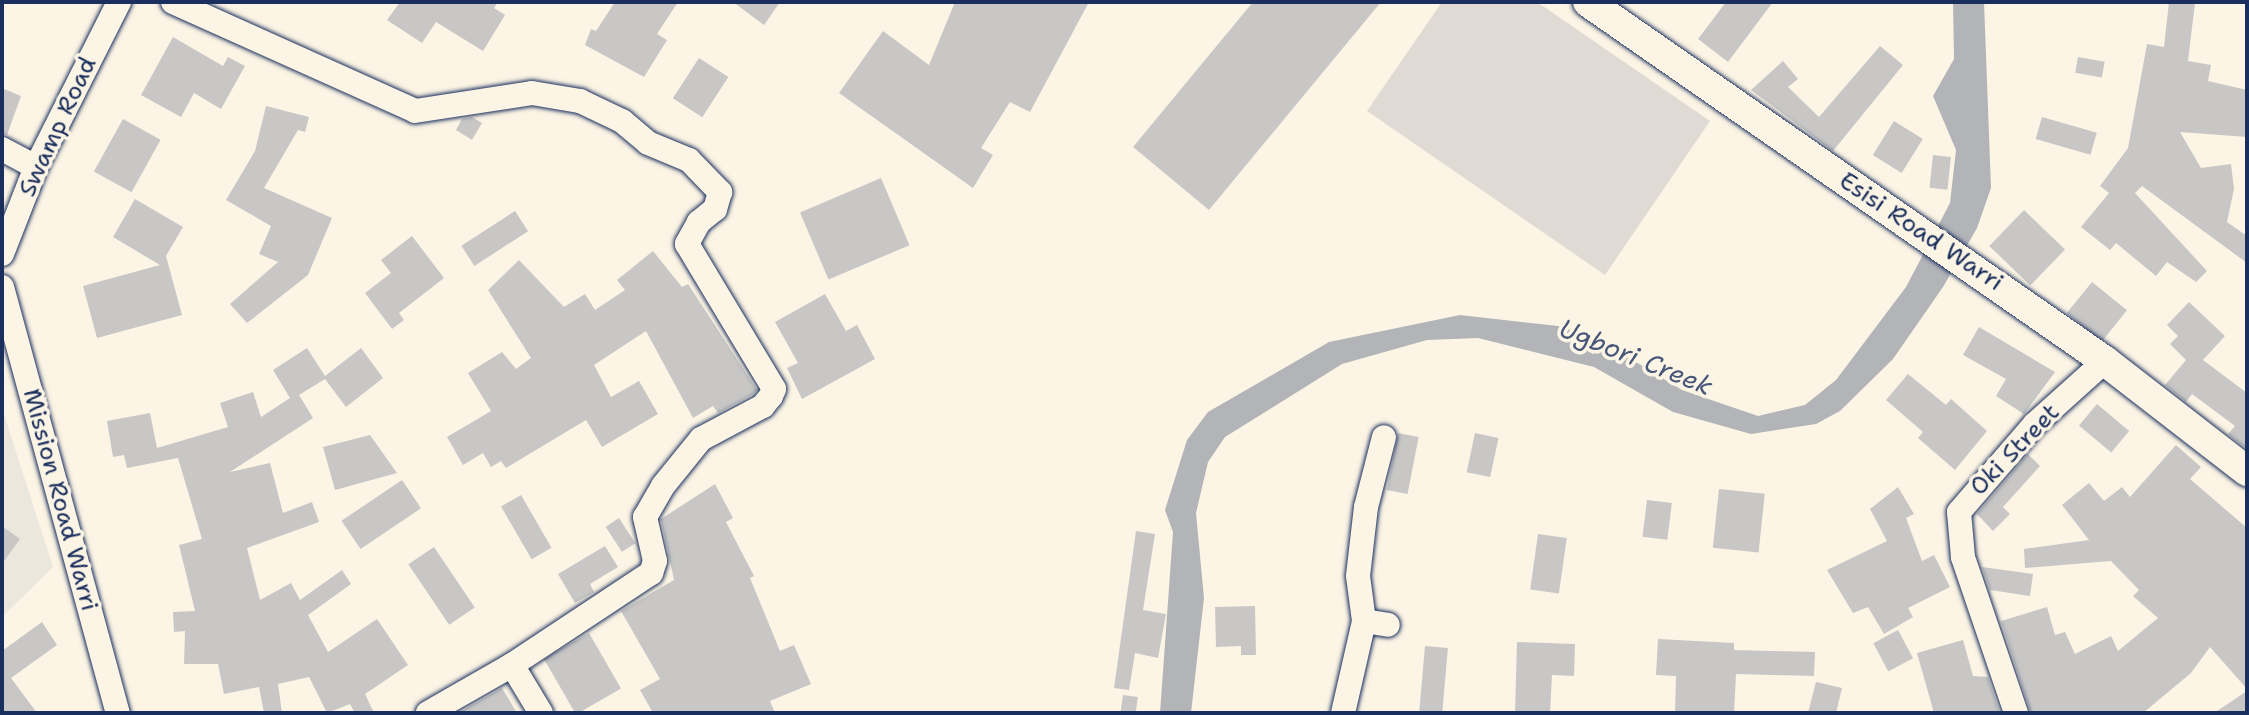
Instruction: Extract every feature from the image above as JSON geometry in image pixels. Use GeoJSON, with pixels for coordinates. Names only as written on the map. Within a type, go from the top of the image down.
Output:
{"type":"FeatureCollection","features":[{"type":"Feature","properties":{"kind":"street","name":"Swamp Road"},"geometry":{"type":"LineString","coordinates":[[2,254],[36,167],[119,2]]}},
{"type":"Feature","properties":{"kind":"street"},"geometry":{"type":"LineString","coordinates":[[173,2],[415,111],[532,93],[580,101],[622,121],[648,143],[690,160],[720,192],[715,209],[699,222],[687,244],[774,389],[771,396],[763,406],[701,439],[663,486],[645,517],[655,562],[651,573],[512,666],[428,713]]}},
{"type":"Feature","properties":{"kind":"street","name":"Esisi Road Warri"},"geometry":{"type":"LineString","coordinates":[[1588,2],[1969,264],[2105,361],[2247,471]]}},
{"type":"Feature","properties":{"kind":"street"},"geometry":{"type":"LineString","coordinates":[[2,149],[36,167]]}},
{"type":"Feature","properties":{"kind":"street","name":"Mission Road Warri"},"geometry":{"type":"LineString","coordinates":[[2,287],[118,713]]}},
{"type":"Feature","properties":{"kind":"street","name":"Oki Street"},"geometry":{"type":"LineString","coordinates":[[2016,713],[1963,557],[1959,512],[2035,424],[2105,361]]}},
{"type":"Feature","properties":{"kind":"street"},"geometry":{"type":"LineString","coordinates":[[1343,713],[1364,621],[1359,576],[1366,507],[1384,437]]}},
{"type":"Feature","properties":{"kind":"street"},"geometry":{"type":"LineString","coordinates":[[1364,621],[1388,625]]}},
{"type":"Feature","properties":{"kind":"street"},"geometry":{"type":"LineString","coordinates":[[512,666],[541,713]]}},
{"type":"Feature","properties":{"kind":"shaded area"},"geometry":{"type":"Polygon","coordinates":[[[1442,2],[1537,2],[1710,121],[1605,275],[1367,111],[1442,2]]]}},
{"type":"Feature","properties":{"kind":"shaded area"},"geometry":{"type":"Polygon","coordinates":[[[1953,2],[1984,2],[1991,188],[1977,228],[1943,287],[1893,359],[1840,411],[1816,424],[1751,434],[1673,412],[1594,367],[1478,338],[1427,340],[1342,364],[1225,437],[1208,462],[1196,513],[1204,598],[1191,713],[1160,713],[1173,532],[1165,510],[1187,440],[1208,412],[1329,342],[1460,315],[1558,326],[1598,339],[1682,390],[1758,416],[1805,405],[1836,380],[1906,287],[1950,203],[1956,150],[1933,96],[1954,59],[1953,2]]]}},
{"type":"Feature","properties":{"kind":"shaded area"},"geometry":{"type":"Polygon","coordinates":[[[2,408],[53,567],[2,617],[2,408]]]}},
{"type":"Feature","properties":{"kind":"building"},"geometry":{"type":"Polygon","coordinates":[[[400,2],[498,2],[494,8],[505,15],[483,51],[436,22],[422,43],[387,20],[400,2]]]}},
{"type":"Feature","properties":{"kind":"building"},"geometry":{"type":"Polygon","coordinates":[[[615,2],[678,2],[657,34],[667,40],[644,77],[585,45],[591,29],[596,31],[615,2]]]}},
{"type":"Feature","properties":{"kind":"building"},"geometry":{"type":"Polygon","coordinates":[[[733,2],[780,2],[764,25],[733,2]]]}},
{"type":"Feature","properties":{"kind":"building"},"geometry":{"type":"Polygon","coordinates":[[[955,2],[1089,2],[1030,112],[1010,102],[981,148],[993,155],[973,188],[839,93],[883,31],[929,65],[955,2]]]}},
{"type":"Feature","properties":{"kind":"building"},"geometry":{"type":"Polygon","coordinates":[[[1253,2],[1381,2],[1209,210],[1133,147],[1253,2]]]}},
{"type":"Feature","properties":{"kind":"building"},"geometry":{"type":"Polygon","coordinates":[[[1726,2],[1773,2],[1728,62],[1698,39],[1726,2]]]}},
{"type":"Feature","properties":{"kind":"building"},"geometry":{"type":"Polygon","coordinates":[[[2169,2],[2195,3],[2188,61],[2211,65],[2208,81],[2247,90],[2247,137],[2180,132],[2201,168],[2231,164],[2234,189],[2227,222],[2247,236],[2247,263],[2142,186],[2135,193],[2207,271],[2196,282],[2167,262],[2156,276],[2116,243],[2110,250],[2081,227],[2109,193],[2100,186],[2128,148],[2147,44],[2164,47],[2169,2]]]}},
{"type":"Feature","properties":{"kind":"building"},"geometry":{"type":"Polygon","coordinates":[[[173,37],[223,66],[228,57],[245,66],[221,109],[194,93],[181,117],[141,95],[173,37]]]}},
{"type":"Feature","properties":{"kind":"building"},"geometry":{"type":"Polygon","coordinates":[[[1880,46],[1903,65],[1833,151],[1751,90],[1783,61],[1798,79],[1788,87],[1819,117],[1880,46]]]}},
{"type":"Feature","properties":{"kind":"building"},"geometry":{"type":"Polygon","coordinates":[[[2078,57],[2105,62],[2102,77],[2075,73],[2078,57]]]}},
{"type":"Feature","properties":{"kind":"building"},"geometry":{"type":"Polygon","coordinates":[[[699,58],[728,77],[702,117],[673,98],[699,58]]]}},
{"type":"Feature","properties":{"kind":"building"},"geometry":{"type":"Polygon","coordinates":[[[2,88],[21,96],[7,135],[2,134],[2,88]]]}},
{"type":"Feature","properties":{"kind":"building"},"geometry":{"type":"Polygon","coordinates":[[[266,106],[309,117],[305,132],[298,130],[264,188],[332,218],[308,275],[247,323],[230,304],[278,262],[259,254],[271,226],[226,200],[255,151],[266,106]]]}},
{"type":"Feature","properties":{"kind":"building"},"geometry":{"type":"Polygon","coordinates":[[[472,117],[482,123],[472,140],[456,130],[462,119],[472,117]]]}},
{"type":"Feature","properties":{"kind":"building"},"geometry":{"type":"Polygon","coordinates":[[[2042,117],[2097,133],[2090,155],[2036,139],[2042,117]]]}},
{"type":"Feature","properties":{"kind":"building"},"geometry":{"type":"Polygon","coordinates":[[[123,119],[161,140],[132,192],[94,171],[123,119]]]}},
{"type":"Feature","properties":{"kind":"building"},"geometry":{"type":"Polygon","coordinates":[[[1894,121],[1923,139],[1902,173],[1873,155],[1894,121]]]}},
{"type":"Feature","properties":{"kind":"building"},"geometry":{"type":"Polygon","coordinates":[[[1933,155],[1951,157],[1947,190],[1930,188],[1933,155]]]}},
{"type":"Feature","properties":{"kind":"building"},"geometry":{"type":"Polygon","coordinates":[[[881,178],[910,245],[829,280],[800,212],[881,178]]]}},
{"type":"Feature","properties":{"kind":"building"},"geometry":{"type":"Polygon","coordinates":[[[135,199],[183,227],[166,256],[182,315],[97,338],[83,286],[160,265],[113,237],[135,199]]]}},
{"type":"Feature","properties":{"kind":"building"},"geometry":{"type":"Polygon","coordinates":[[[2024,210],[2065,250],[2030,286],[1989,246],[2024,210]]]}},
{"type":"Feature","properties":{"kind":"building"},"geometry":{"type":"Polygon","coordinates":[[[515,211],[528,231],[474,266],[461,246],[515,211]]]}},
{"type":"Feature","properties":{"kind":"building"},"geometry":{"type":"Polygon","coordinates":[[[412,236],[444,278],[399,313],[404,320],[392,329],[365,293],[391,273],[381,260],[412,236]]]}},
{"type":"Feature","properties":{"kind":"building"},"geometry":{"type":"Polygon","coordinates":[[[653,251],[682,287],[688,284],[757,390],[718,413],[713,406],[693,418],[646,331],[594,365],[611,397],[639,381],[658,414],[602,447],[586,420],[506,468],[501,461],[491,467],[483,453],[463,465],[447,437],[491,411],[468,373],[502,352],[516,369],[531,358],[488,290],[519,260],[564,307],[585,294],[595,310],[625,290],[617,280],[653,251]]]}},
{"type":"Feature","properties":{"kind":"building"},"geometry":{"type":"Polygon","coordinates":[[[2092,282],[2127,310],[2102,341],[2067,313],[2092,282]]]}},
{"type":"Feature","properties":{"kind":"building"},"geometry":{"type":"Polygon","coordinates":[[[825,294],[846,331],[857,325],[875,359],[802,399],[787,368],[798,363],[775,322],[825,294]]]}},
{"type":"Feature","properties":{"kind":"building"},"geometry":{"type":"Polygon","coordinates":[[[2189,302],[2225,336],[2203,360],[2247,393],[2247,449],[2228,434],[2235,426],[2192,394],[2186,402],[2165,385],[2186,360],[2170,344],[2178,336],[2167,325],[2189,302]]]}},
{"type":"Feature","properties":{"kind":"building"},"geometry":{"type":"Polygon","coordinates":[[[1979,327],[2055,372],[2024,414],[1996,396],[2006,379],[1963,355],[1979,327]]]}},
{"type":"Feature","properties":{"kind":"building"},"geometry":{"type":"Polygon","coordinates":[[[307,348],[325,376],[361,348],[383,378],[346,407],[325,379],[299,395],[313,418],[230,472],[270,463],[283,513],[312,502],[319,522],[247,548],[260,600],[291,583],[300,600],[342,570],[351,584],[308,615],[328,652],[377,619],[408,665],[365,694],[374,713],[355,713],[350,704],[327,713],[309,677],[278,684],[282,713],[264,713],[259,687],[224,694],[218,664],[184,664],[185,631],[174,632],[173,612],[195,611],[179,545],[202,539],[178,458],[127,468],[124,455],[113,457],[107,421],[150,413],[157,448],[228,427],[220,403],[253,392],[261,417],[290,398],[273,370],[307,348]]]}},
{"type":"Feature","properties":{"kind":"building"},"geometry":{"type":"Polygon","coordinates":[[[1908,374],[1946,405],[1951,399],[1987,431],[1955,470],[1918,438],[1923,432],[1886,400],[1908,374]]]}},
{"type":"Feature","properties":{"kind":"building"},"geometry":{"type":"Polygon","coordinates":[[[2097,404],[2129,431],[2111,452],[2079,425],[2097,404]]]}},
{"type":"Feature","properties":{"kind":"building"},"geometry":{"type":"Polygon","coordinates":[[[1398,433],[1419,437],[1408,494],[1387,490],[1398,433]]]}},
{"type":"Feature","properties":{"kind":"building"},"geometry":{"type":"Polygon","coordinates":[[[1475,433],[1498,438],[1490,477],[1467,472],[1475,433]]]}},
{"type":"Feature","properties":{"kind":"building"},"geometry":{"type":"Polygon","coordinates":[[[370,435],[397,473],[335,490],[323,447],[370,435]]]}},
{"type":"Feature","properties":{"kind":"building"},"geometry":{"type":"Polygon","coordinates":[[[2176,445],[2201,467],[2190,479],[2247,528],[2247,689],[2210,647],[2191,673],[2143,713],[2031,713],[2001,621],[2047,607],[2055,635],[2065,632],[2075,654],[2111,636],[2118,651],[2158,618],[2133,596],[2139,590],[2111,561],[2025,568],[2024,549],[2089,540],[2062,505],[2089,483],[2104,501],[2122,487],[2130,497],[2176,445]]]}},
{"type":"Feature","properties":{"kind":"building"},"geometry":{"type":"Polygon","coordinates":[[[2028,454],[2040,466],[2003,507],[2010,514],[1993,531],[1977,514],[2028,454]]]}},
{"type":"Feature","properties":{"kind":"building"},"geometry":{"type":"Polygon","coordinates":[[[402,480],[421,508],[360,549],[341,521],[402,480]]]}},
{"type":"Feature","properties":{"kind":"building"},"geometry":{"type":"Polygon","coordinates":[[[715,484],[733,518],[726,522],[754,576],[750,578],[780,651],[794,645],[811,684],[770,701],[775,713],[653,713],[640,690],[660,679],[621,611],[674,580],[661,519],[715,484]]]}},
{"type":"Feature","properties":{"kind":"building"},"geometry":{"type":"Polygon","coordinates":[[[1898,487],[1914,514],[1906,518],[1922,561],[1934,555],[1950,587],[1908,608],[1913,617],[1884,634],[1868,607],[1853,613],[1827,570],[1887,541],[1870,509],[1898,487]]]}},
{"type":"Feature","properties":{"kind":"building"},"geometry":{"type":"Polygon","coordinates":[[[1719,489],[1765,494],[1759,552],[1713,548],[1719,489]]]}},
{"type":"Feature","properties":{"kind":"building"},"geometry":{"type":"Polygon","coordinates":[[[521,495],[552,548],[532,559],[501,506],[521,495]]]}},
{"type":"Feature","properties":{"kind":"building"},"geometry":{"type":"Polygon","coordinates":[[[1647,500],[1672,503],[1667,540],[1642,537],[1647,500]]]}},
{"type":"Feature","properties":{"kind":"building"},"geometry":{"type":"Polygon","coordinates":[[[619,518],[635,543],[622,552],[606,527],[619,518]]]}},
{"type":"Feature","properties":{"kind":"building"},"geometry":{"type":"Polygon","coordinates":[[[2,526],[20,539],[2,564],[2,526]]]}},
{"type":"Feature","properties":{"kind":"building"},"geometry":{"type":"Polygon","coordinates":[[[1136,531],[1155,534],[1143,610],[1166,614],[1158,658],[1135,653],[1129,690],[1114,688],[1136,531]]]}},
{"type":"Feature","properties":{"kind":"building"},"geometry":{"type":"Polygon","coordinates":[[[1538,534],[1567,538],[1559,593],[1530,589],[1538,534]]]}},
{"type":"Feature","properties":{"kind":"building"},"geometry":{"type":"Polygon","coordinates":[[[605,546],[618,567],[590,584],[594,592],[575,603],[558,574],[605,546]]]}},
{"type":"Feature","properties":{"kind":"building"},"geometry":{"type":"Polygon","coordinates":[[[434,547],[475,608],[449,625],[408,564],[434,547]]]}},
{"type":"Feature","properties":{"kind":"building"},"geometry":{"type":"Polygon","coordinates":[[[1982,567],[2033,574],[2030,596],[1990,590],[1982,567]]]}},
{"type":"Feature","properties":{"kind":"building"},"geometry":{"type":"Polygon","coordinates":[[[1255,606],[1256,655],[1241,655],[1241,646],[1216,647],[1215,607],[1255,606]]]}},
{"type":"Feature","properties":{"kind":"building"},"geometry":{"type":"Polygon","coordinates":[[[42,622],[57,645],[11,678],[37,713],[2,713],[2,651],[42,622]]]}},
{"type":"Feature","properties":{"kind":"building"},"geometry":{"type":"Polygon","coordinates":[[[1898,630],[1913,658],[1888,671],[1873,643],[1898,630]]]}},
{"type":"Feature","properties":{"kind":"building"},"geometry":{"type":"Polygon","coordinates":[[[589,633],[621,688],[575,713],[544,659],[589,633]]]}},
{"type":"Feature","properties":{"kind":"building"},"geometry":{"type":"Polygon","coordinates":[[[1658,639],[1734,643],[1734,650],[1815,652],[1814,676],[1736,674],[1734,713],[1675,713],[1676,676],[1656,675],[1658,639]]]}},
{"type":"Feature","properties":{"kind":"building"},"geometry":{"type":"Polygon","coordinates":[[[1963,640],[1973,676],[1988,677],[2000,713],[1934,713],[1917,653],[1963,640]]]}},
{"type":"Feature","properties":{"kind":"building"},"geometry":{"type":"Polygon","coordinates":[[[1517,642],[1575,644],[1574,676],[1552,675],[1550,713],[1515,713],[1517,642]]]}},
{"type":"Feature","properties":{"kind":"building"},"geometry":{"type":"Polygon","coordinates":[[[1425,646],[1448,648],[1442,713],[1419,713],[1425,646]]]}},
{"type":"Feature","properties":{"kind":"building"},"geometry":{"type":"Polygon","coordinates":[[[1816,682],[1842,688],[1836,713],[1808,713],[1816,682]]]}},
{"type":"Feature","properties":{"kind":"building"},"geometry":{"type":"Polygon","coordinates":[[[502,688],[517,713],[458,713],[502,688]]]}},
{"type":"Feature","properties":{"kind":"building"},"geometry":{"type":"Polygon","coordinates":[[[2247,691],[2247,713],[2214,713],[2247,691]]]}},
{"type":"Feature","properties":{"kind":"building"},"geometry":{"type":"Polygon","coordinates":[[[1123,695],[1138,697],[1136,713],[1120,713],[1123,695]]]}},
{"type":"Feature","properties":{"kind":"water label","name":"Ugbori Creek"},"geometry":{"type":"Point","coordinates":[1636,357]}}]}
